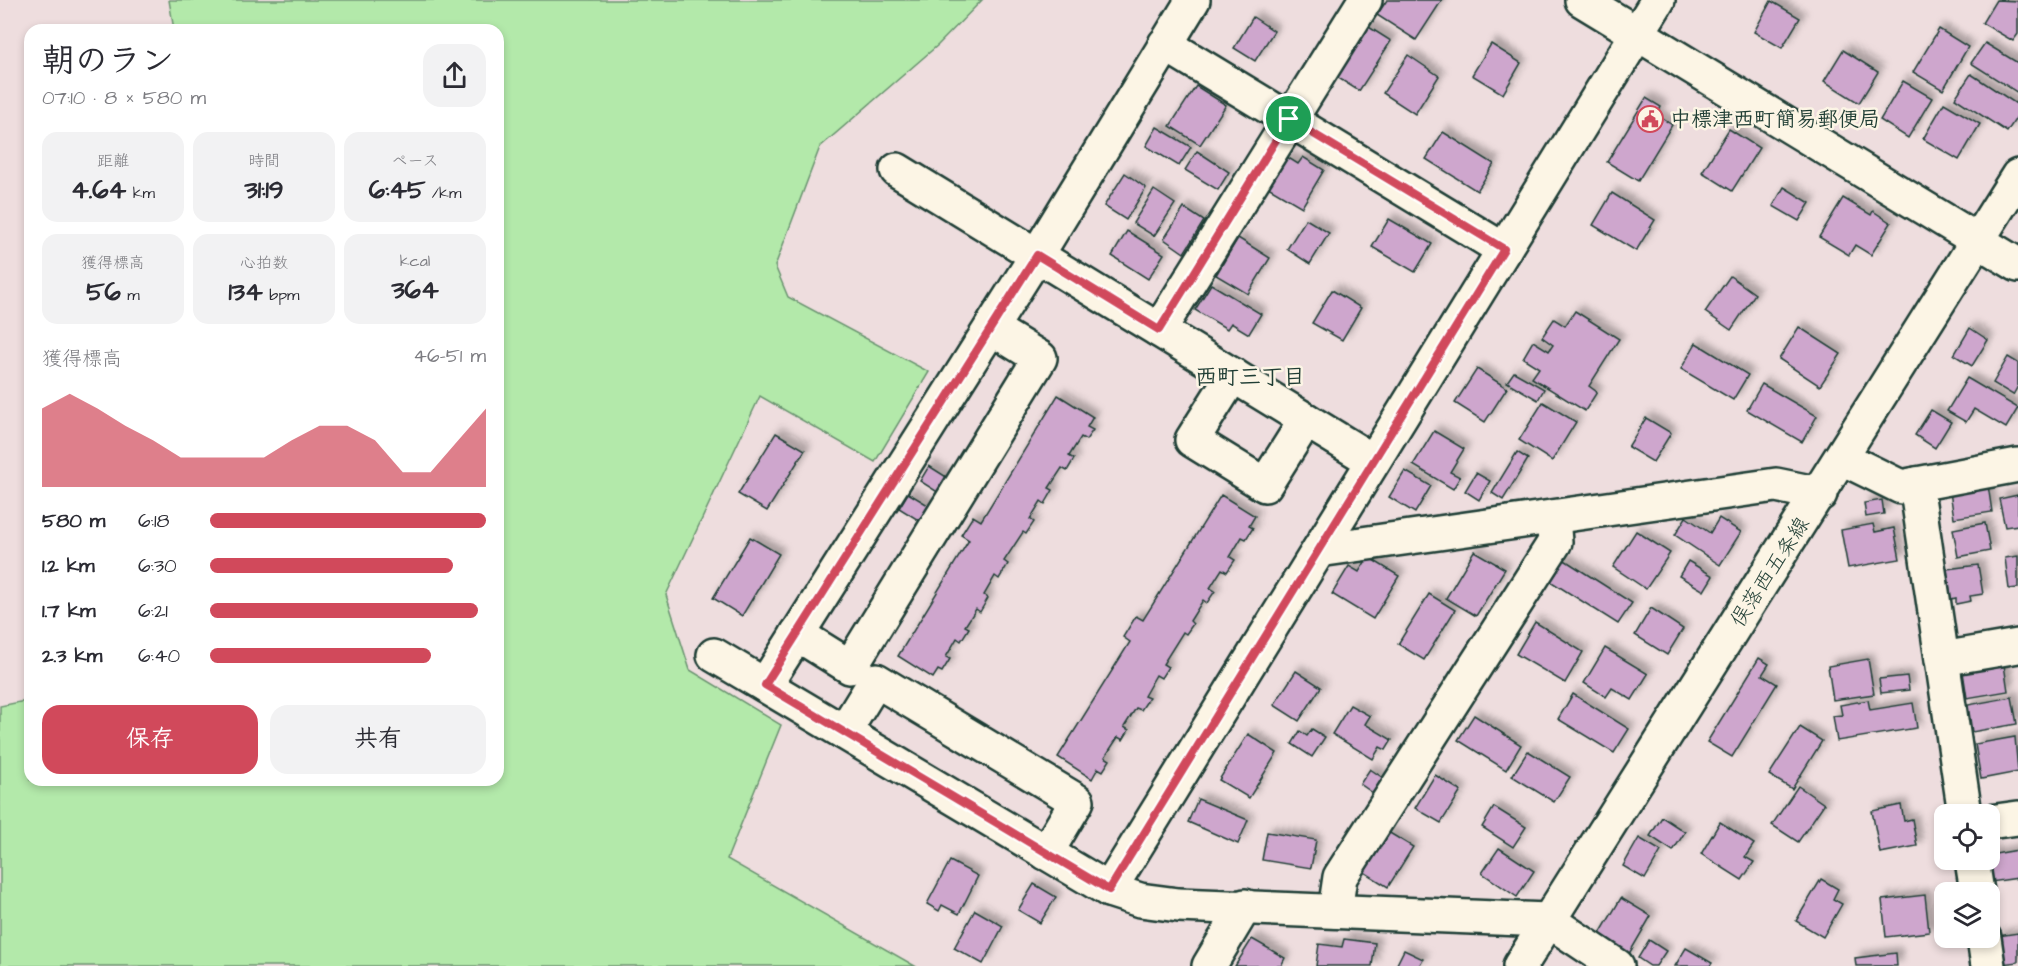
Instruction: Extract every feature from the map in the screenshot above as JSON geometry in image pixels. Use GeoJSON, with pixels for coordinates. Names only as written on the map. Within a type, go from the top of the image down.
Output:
{"type":"FeatureCollection","features":[{"type":"Feature","properties":{"kind":"street"},"geometry":{"type":"LineString","coordinates":[[765,685],[1037,255],[1193,0]]}},
{"type":"Feature","properties":{"kind":"street"},"geometry":{"type":"LineString","coordinates":[[1159,330],[1365,0]]}},
{"type":"Feature","properties":{"kind":"street"},"geometry":{"type":"LineString","coordinates":[[1582,0],[2018,265]]}},
{"type":"Feature","properties":{"kind":"street"},"geometry":{"type":"LineString","coordinates":[[1109,890],[1658,0]]}},
{"type":"Feature","properties":{"kind":"street"},"geometry":{"type":"LineString","coordinates":[[1165,44],[1504,249]]}},
{"type":"Feature","properties":{"kind":"street"},"geometry":{"type":"LineString","coordinates":[[897,170],[1373,461]]}},
{"type":"Feature","properties":{"kind":"street","name":"俣落西五条線"},"geometry":{"type":"LineString","coordinates":[[1520,966],[1820,494],[2018,176]]}},
{"type":"Feature","properties":{"kind":"street"},"geometry":{"type":"LineString","coordinates":[[797,634],[850,667],[1040,358],[991,328]]}},
{"type":"Feature","properties":{"kind":"street"},"geometry":{"type":"LineString","coordinates":[[1233,375],[1192,440],[1265,485],[1306,420]]}},
{"type":"Feature","properties":{"kind":"street"},"geometry":{"type":"LineString","coordinates":[[1842,458],[1901,487],[2018,465]]}},
{"type":"Feature","properties":{"kind":"street"},"geometry":{"type":"LineString","coordinates":[[1916,484],[1964,804]]}},
{"type":"Feature","properties":{"kind":"street"},"geometry":{"type":"LineString","coordinates":[[1319,550],[1776,485],[1820,494]]}},
{"type":"Feature","properties":{"kind":"street"},"geometry":{"type":"LineString","coordinates":[[1335,911],[1340,877],[1555,542],[1553,517]]}},
{"type":"Feature","properties":{"kind":"street"},"geometry":{"type":"LineString","coordinates":[[1942,659],[2018,646]]}},
{"type":"Feature","properties":{"kind":"street"},"geometry":{"type":"LineString","coordinates":[[714,655],[1109,890],[1140,900],[1178,905],[1548,920],[1617,966]]}},
{"type":"Feature","properties":{"kind":"street"},"geometry":{"type":"LineString","coordinates":[[844,732],[876,680],[1077,801],[1046,853]]}},
{"type":"Feature","properties":{"kind":"street"},"geometry":{"type":"LineString","coordinates":[[2000,820],[2018,818]]}},
{"type":"Feature","properties":{"kind":"street"},"geometry":{"type":"LineString","coordinates":[[1209,966],[1245,906]]}},
{"type":"Feature","properties":{"kind":"street"},"geometry":{"type":"LineString","coordinates":[[1985,948],[1988,966]]}},
{"type":"Feature","properties":{"kind":"green space"},"geometry":{"type":"Polygon","coordinates":[[[169,0],[982,0],[938,45],[820,147],[775,266],[788,297],[929,372],[875,462],[760,396],[666,595],[690,670],[781,725],[727,859],[915,966],[0,966],[0,706],[24,701],[24,786],[504,786],[504,24],[173,24],[169,0]]]}},
{"type":"Feature","properties":{"kind":"building"},"geometry":{"type":"Polygon","coordinates":[[[1387,0],[1442,0],[1416,40],[1377,15],[1387,0]]]}},
{"type":"Feature","properties":{"kind":"building"},"geometry":{"type":"Polygon","coordinates":[[[1996,0],[2018,1],[2018,34],[2013,41],[1982,23],[1996,0]]]}},
{"type":"Feature","properties":{"kind":"building"},"geometry":{"type":"Polygon","coordinates":[[[1771,1],[1800,18],[1782,48],[1754,32],[1771,1]]]}},
{"type":"Feature","properties":{"kind":"building"},"geometry":{"type":"Polygon","coordinates":[[[1253,17],[1274,31],[1255,61],[1234,48],[1253,17]]]}},
{"type":"Feature","properties":{"kind":"building"},"geometry":{"type":"Polygon","coordinates":[[[1364,24],[1391,41],[1359,91],[1332,74],[1364,24]]]}},
{"type":"Feature","properties":{"kind":"building"},"geometry":{"type":"Polygon","coordinates":[[[1939,29],[1968,47],[1943,90],[1913,72],[1939,29]]]}},
{"type":"Feature","properties":{"kind":"building"},"geometry":{"type":"Polygon","coordinates":[[[1985,43],[2018,63],[2018,93],[1971,63],[1985,43]]]}},
{"type":"Feature","properties":{"kind":"building"},"geometry":{"type":"Polygon","coordinates":[[[1491,44],[1521,63],[1503,94],[1472,75],[1491,44]]]}},
{"type":"Feature","properties":{"kind":"building"},"geometry":{"type":"Polygon","coordinates":[[[1843,50],[1878,72],[1859,103],[1824,81],[1843,50]]]}},
{"type":"Feature","properties":{"kind":"building"},"geometry":{"type":"Polygon","coordinates":[[[1408,55],[1439,76],[1415,114],[1383,93],[1408,55]]]}},
{"type":"Feature","properties":{"kind":"building"},"geometry":{"type":"Polygon","coordinates":[[[1971,74],[2018,105],[2018,115],[2007,132],[1955,98],[1971,74]]]}},
{"type":"Feature","properties":{"kind":"building"},"geometry":{"type":"Polygon","coordinates":[[[1903,81],[1932,98],[1908,138],[1880,120],[1903,81]]]}},
{"type":"Feature","properties":{"kind":"building"},"geometry":{"type":"Polygon","coordinates":[[[1196,86],[1226,105],[1200,145],[1170,126],[1196,86]]]}},
{"type":"Feature","properties":{"kind":"building"},"geometry":{"type":"Polygon","coordinates":[[[1646,98],[1661,107],[1657,115],[1672,125],[1638,181],[1607,162],[1646,98]]]}},
{"type":"Feature","properties":{"kind":"building"},"geometry":{"type":"Polygon","coordinates":[[[1944,103],[1980,124],[1959,160],[1923,139],[1944,103]]]}},
{"type":"Feature","properties":{"kind":"building"},"geometry":{"type":"Polygon","coordinates":[[[1157,127],[1191,147],[1179,166],[1146,146],[1157,127]]]}},
{"type":"Feature","properties":{"kind":"building"},"geometry":{"type":"Polygon","coordinates":[[[1729,129],[1759,148],[1732,191],[1702,172],[1729,129]]]}},
{"type":"Feature","properties":{"kind":"building"},"geometry":{"type":"Polygon","coordinates":[[[1443,132],[1494,164],[1477,191],[1426,159],[1443,132]]]}},
{"type":"Feature","properties":{"kind":"building"},"geometry":{"type":"Polygon","coordinates":[[[1197,151],[1229,172],[1218,190],[1185,170],[1197,151]]]}},
{"type":"Feature","properties":{"kind":"building"},"geometry":{"type":"Polygon","coordinates":[[[1287,157],[1298,164],[1303,157],[1324,170],[1302,207],[1268,187],[1287,157]]]}},
{"type":"Feature","properties":{"kind":"building"},"geometry":{"type":"Polygon","coordinates":[[[1125,173],[1146,188],[1126,220],[1104,206],[1125,173]]]}},
{"type":"Feature","properties":{"kind":"building"},"geometry":{"type":"Polygon","coordinates":[[[1784,187],[1810,203],[1799,221],[1773,206],[1784,187]]]}},
{"type":"Feature","properties":{"kind":"building"},"geometry":{"type":"Polygon","coordinates":[[[1154,190],[1175,204],[1154,236],[1133,223],[1154,190]]]}},
{"type":"Feature","properties":{"kind":"building"},"geometry":{"type":"Polygon","coordinates":[[[1612,193],[1655,220],[1636,251],[1593,225],[1612,193]]]}},
{"type":"Feature","properties":{"kind":"building"},"geometry":{"type":"Polygon","coordinates":[[[1843,198],[1871,215],[1873,211],[1891,223],[1871,255],[1855,245],[1849,255],[1819,237],[1843,198]]]}},
{"type":"Feature","properties":{"kind":"building"},"geometry":{"type":"Polygon","coordinates":[[[1184,208],[1204,221],[1184,253],[1164,239],[1184,208]]]}},
{"type":"Feature","properties":{"kind":"building"},"geometry":{"type":"Polygon","coordinates":[[[1306,219],[1329,233],[1310,264],[1287,249],[1306,219]]]}},
{"type":"Feature","properties":{"kind":"building"},"geometry":{"type":"Polygon","coordinates":[[[1389,219],[1432,244],[1415,272],[1372,247],[1389,219]]]}},
{"type":"Feature","properties":{"kind":"building"},"geometry":{"type":"Polygon","coordinates":[[[1127,231],[1164,254],[1148,279],[1112,256],[1127,231]]]}},
{"type":"Feature","properties":{"kind":"building"},"geometry":{"type":"Polygon","coordinates":[[[1238,238],[1270,258],[1248,294],[1216,275],[1238,238]]]}},
{"type":"Feature","properties":{"kind":"building"},"geometry":{"type":"Polygon","coordinates":[[[1730,276],[1755,294],[1731,330],[1705,312],[1730,276]]]}},
{"type":"Feature","properties":{"kind":"building"},"geometry":{"type":"Polygon","coordinates":[[[1211,284],[1261,314],[1249,334],[1231,323],[1227,329],[1195,310],[1211,284]]]}},
{"type":"Feature","properties":{"kind":"building"},"geometry":{"type":"Polygon","coordinates":[[[1332,290],[1361,308],[1342,340],[1312,323],[1332,290]]]}},
{"type":"Feature","properties":{"kind":"building"},"geometry":{"type":"Polygon","coordinates":[[[1575,311],[1619,339],[1589,386],[1597,392],[1585,411],[1532,378],[1539,368],[1523,358],[1533,341],[1549,351],[1553,345],[1542,337],[1554,319],[1565,326],[1575,311]]]}},
{"type":"Feature","properties":{"kind":"building"},"geometry":{"type":"Polygon","coordinates":[[[1799,327],[1841,354],[1820,386],[1779,359],[1799,327]]]}},
{"type":"Feature","properties":{"kind":"building"},"geometry":{"type":"Polygon","coordinates":[[[1970,328],[1988,340],[1972,366],[1954,355],[1970,328]]]}},
{"type":"Feature","properties":{"kind":"building"},"geometry":{"type":"Polygon","coordinates":[[[1696,343],[1748,375],[1733,400],[1681,369],[1696,343]]]}},
{"type":"Feature","properties":{"kind":"building"},"geometry":{"type":"Polygon","coordinates":[[[2008,357],[2018,363],[2018,386],[2013,395],[1993,383],[2008,357]]]}},
{"type":"Feature","properties":{"kind":"building"},"geometry":{"type":"Polygon","coordinates":[[[1477,369],[1507,388],[1485,422],[1455,403],[1477,369]]]}},
{"type":"Feature","properties":{"kind":"building"},"geometry":{"type":"Polygon","coordinates":[[[1514,372],[1544,389],[1538,400],[1507,382],[1514,372]]]}},
{"type":"Feature","properties":{"kind":"building"},"geometry":{"type":"Polygon","coordinates":[[[1967,378],[2018,408],[2006,428],[1974,409],[1966,422],[1947,411],[1967,378]]]}},
{"type":"Feature","properties":{"kind":"building"},"geometry":{"type":"Polygon","coordinates":[[[1762,384],[1817,416],[1802,442],[1747,410],[1762,384]]]}},
{"type":"Feature","properties":{"kind":"building"},"geometry":{"type":"Polygon","coordinates":[[[1058,395],[1093,417],[1087,427],[1093,430],[1086,440],[1081,437],[1069,456],[1074,459],[1067,471],[1062,468],[1049,488],[1053,490],[1045,504],[1041,501],[1030,519],[1034,522],[1026,534],[1023,532],[1004,561],[1008,564],[999,579],[995,576],[984,595],[988,598],[980,612],[976,609],[965,626],[969,628],[961,641],[957,638],[946,657],[950,659],[942,672],[938,670],[933,678],[898,656],[969,540],[961,535],[973,516],[981,521],[1058,395]]]}},
{"type":"Feature","properties":{"kind":"building"},"geometry":{"type":"Polygon","coordinates":[[[1543,402],[1576,422],[1552,461],[1519,440],[1543,402]]]}},
{"type":"Feature","properties":{"kind":"building"},"geometry":{"type":"Polygon","coordinates":[[[1931,410],[1951,422],[1935,448],[1915,435],[1931,410]]]}},
{"type":"Feature","properties":{"kind":"building"},"geometry":{"type":"Polygon","coordinates":[[[1646,418],[1671,433],[1653,462],[1628,447],[1646,418]]]}},
{"type":"Feature","properties":{"kind":"building"},"geometry":{"type":"Polygon","coordinates":[[[1434,431],[1464,449],[1450,472],[1460,477],[1453,489],[1413,465],[1434,431]]]}},
{"type":"Feature","properties":{"kind":"building"},"geometry":{"type":"Polygon","coordinates":[[[776,433],[805,450],[767,511],[738,494],[776,433]]]}},
{"type":"Feature","properties":{"kind":"building"},"geometry":{"type":"Polygon","coordinates":[[[1517,452],[1528,459],[1503,500],[1492,493],[1517,452]]]}},
{"type":"Feature","properties":{"kind":"building"},"geometry":{"type":"Polygon","coordinates":[[[929,466],[948,478],[939,493],[920,481],[929,466]]]}},
{"type":"Feature","properties":{"kind":"building"},"geometry":{"type":"Polygon","coordinates":[[[1405,471],[1431,486],[1415,513],[1389,497],[1405,471]]]}},
{"type":"Feature","properties":{"kind":"building"},"geometry":{"type":"Polygon","coordinates":[[[1476,473],[1490,481],[1479,500],[1465,491],[1476,473]]]}},
{"type":"Feature","properties":{"kind":"building"},"geometry":{"type":"Polygon","coordinates":[[[1988,485],[1992,512],[1954,518],[1950,492],[1988,485]]]}},
{"type":"Feature","properties":{"kind":"building"},"geometry":{"type":"Polygon","coordinates":[[[908,493],[933,508],[923,523],[899,508],[908,493]]]}},
{"type":"Feature","properties":{"kind":"building"},"geometry":{"type":"Polygon","coordinates":[[[1221,495],[1255,516],[1249,526],[1253,528],[1246,539],[1242,537],[1230,557],[1235,560],[1227,572],[1222,569],[1210,588],[1215,591],[1207,603],[1203,600],[1190,621],[1193,624],[1186,634],[1183,632],[1163,664],[1168,667],[1161,678],[1156,675],[1144,696],[1149,698],[1141,710],[1136,708],[1124,727],[1129,730],[1123,740],[1118,737],[1105,757],[1110,760],[1103,771],[1098,768],[1092,779],[1058,757],[1130,642],[1123,637],[1136,616],[1143,620],[1221,495]]]}},
{"type":"Feature","properties":{"kind":"building"},"geometry":{"type":"Polygon","coordinates":[[[2018,495],[2018,525],[2005,527],[1999,499],[2018,495]]]}},
{"type":"Feature","properties":{"kind":"building"},"geometry":{"type":"Polygon","coordinates":[[[1882,500],[1884,514],[1866,517],[1864,503],[1882,500]]]}},
{"type":"Feature","properties":{"kind":"building"},"geometry":{"type":"Polygon","coordinates":[[[1686,517],[1710,533],[1719,518],[1741,532],[1720,565],[1675,535],[1686,517]]]}},
{"type":"Feature","properties":{"kind":"building"},"geometry":{"type":"Polygon","coordinates":[[[1985,523],[1990,551],[1958,557],[1953,529],[1985,523]]]}},
{"type":"Feature","properties":{"kind":"building"},"geometry":{"type":"Polygon","coordinates":[[[1873,524],[1875,532],[1894,528],[1900,559],[1848,568],[1841,530],[1873,524]]]}},
{"type":"Feature","properties":{"kind":"building"},"geometry":{"type":"Polygon","coordinates":[[[1636,531],[1670,553],[1646,589],[1613,567],[1636,531]]]}},
{"type":"Feature","properties":{"kind":"building"},"geometry":{"type":"Polygon","coordinates":[[[750,537],[779,554],[742,616],[713,598],[750,537]]]}},
{"type":"Feature","properties":{"kind":"building"},"geometry":{"type":"Polygon","coordinates":[[[1474,551],[1505,569],[1476,616],[1446,598],[1474,551]]]}},
{"type":"Feature","properties":{"kind":"building"},"geometry":{"type":"Polygon","coordinates":[[[2018,556],[2018,588],[2009,589],[2005,558],[2018,556]]]}},
{"type":"Feature","properties":{"kind":"building"},"geometry":{"type":"Polygon","coordinates":[[[1368,557],[1399,576],[1373,619],[1332,594],[1349,566],[1359,572],[1368,557]]]}},
{"type":"Feature","properties":{"kind":"building"},"geometry":{"type":"Polygon","coordinates":[[[1563,559],[1632,603],[1618,624],[1550,581],[1563,559]]]}},
{"type":"Feature","properties":{"kind":"building"},"geometry":{"type":"Polygon","coordinates":[[[1688,561],[1713,576],[1704,591],[1679,576],[1688,561]]]}},
{"type":"Feature","properties":{"kind":"building"},"geometry":{"type":"Polygon","coordinates":[[[1978,565],[1983,594],[1970,596],[1971,601],[1956,604],[1956,598],[1951,599],[1947,569],[1978,565]]]}},
{"type":"Feature","properties":{"kind":"building"},"geometry":{"type":"Polygon","coordinates":[[[1429,594],[1455,610],[1424,660],[1398,644],[1429,594]]]}},
{"type":"Feature","properties":{"kind":"building"},"geometry":{"type":"Polygon","coordinates":[[[1651,608],[1683,629],[1667,655],[1635,635],[1651,608]]]}},
{"type":"Feature","properties":{"kind":"building"},"geometry":{"type":"Polygon","coordinates":[[[1535,622],[1583,652],[1565,683],[1516,654],[1535,622]]]}},
{"type":"Feature","properties":{"kind":"building"},"geometry":{"type":"Polygon","coordinates":[[[1605,648],[1648,674],[1632,700],[1612,688],[1606,697],[1584,683],[1605,648]]]}},
{"type":"Feature","properties":{"kind":"building"},"geometry":{"type":"Polygon","coordinates":[[[1759,658],[1769,664],[1762,675],[1777,684],[1732,757],[1707,742],[1759,658]]]}},
{"type":"Feature","properties":{"kind":"building"},"geometry":{"type":"Polygon","coordinates":[[[1868,659],[1874,694],[1833,700],[1828,666],[1868,659]]]}},
{"type":"Feature","properties":{"kind":"building"},"geometry":{"type":"Polygon","coordinates":[[[2004,665],[2008,691],[1967,698],[1963,672],[2004,665]]]}},
{"type":"Feature","properties":{"kind":"building"},"geometry":{"type":"Polygon","coordinates":[[[1296,671],[1321,687],[1299,721],[1274,705],[1296,671]]]}},
{"type":"Feature","properties":{"kind":"building"},"geometry":{"type":"Polygon","coordinates":[[[1907,676],[1909,690],[1881,693],[1879,679],[1907,676]]]}},
{"type":"Feature","properties":{"kind":"building"},"geometry":{"type":"Polygon","coordinates":[[[1573,694],[1629,729],[1614,753],[1558,719],[1573,694]]]}},
{"type":"Feature","properties":{"kind":"building"},"geometry":{"type":"Polygon","coordinates":[[[2012,697],[2017,724],[1972,732],[1968,705],[2012,697]]]}},
{"type":"Feature","properties":{"kind":"building"},"geometry":{"type":"Polygon","coordinates":[[[1868,700],[1870,710],[1913,703],[1917,728],[1837,741],[1833,716],[1842,715],[1840,705],[1868,700]]]}},
{"type":"Feature","properties":{"kind":"building"},"geometry":{"type":"Polygon","coordinates":[[[1350,705],[1370,716],[1365,724],[1392,740],[1386,750],[1380,747],[1373,759],[1332,734],[1350,705]]]}},
{"type":"Feature","properties":{"kind":"building"},"geometry":{"type":"Polygon","coordinates":[[[1474,715],[1521,745],[1506,770],[1458,740],[1474,715]]]}},
{"type":"Feature","properties":{"kind":"building"},"geometry":{"type":"Polygon","coordinates":[[[1800,727],[1822,741],[1792,789],[1769,775],[1800,727]]]}},
{"type":"Feature","properties":{"kind":"building"},"geometry":{"type":"Polygon","coordinates":[[[1312,729],[1325,737],[1312,757],[1292,744],[1300,731],[1307,736],[1312,729]]]}},
{"type":"Feature","properties":{"kind":"building"},"geometry":{"type":"Polygon","coordinates":[[[1248,734],[1277,753],[1249,798],[1219,780],[1248,734]]]}},
{"type":"Feature","properties":{"kind":"building"},"geometry":{"type":"Polygon","coordinates":[[[2015,737],[2018,772],[1981,779],[1975,744],[2015,737]]]}},
{"type":"Feature","properties":{"kind":"building"},"geometry":{"type":"Polygon","coordinates":[[[1528,751],[1570,777],[1554,802],[1512,776],[1528,751]]]}},
{"type":"Feature","properties":{"kind":"building"},"geometry":{"type":"Polygon","coordinates":[[[1370,769],[1383,778],[1373,793],[1360,784],[1370,769]]]}},
{"type":"Feature","properties":{"kind":"building"},"geometry":{"type":"Polygon","coordinates":[[[1435,775],[1461,791],[1441,823],[1415,808],[1435,775]]]}},
{"type":"Feature","properties":{"kind":"building"},"geometry":{"type":"Polygon","coordinates":[[[1798,786],[1824,804],[1798,842],[1772,825],[1798,786]]]}},
{"type":"Feature","properties":{"kind":"building"},"geometry":{"type":"Polygon","coordinates":[[[1198,799],[1248,820],[1238,844],[1188,822],[1198,799]]]}},
{"type":"Feature","properties":{"kind":"building"},"geometry":{"type":"Polygon","coordinates":[[[1901,805],[1904,821],[1912,819],[1917,846],[1880,853],[1872,811],[1901,805]]]}},
{"type":"Feature","properties":{"kind":"building"},"geometry":{"type":"Polygon","coordinates":[[[1494,807],[1526,827],[1513,847],[1482,827],[1494,807]]]}},
{"type":"Feature","properties":{"kind":"building"},"geometry":{"type":"Polygon","coordinates":[[[1662,817],[1685,832],[1673,851],[1650,836],[1662,817]]]}},
{"type":"Feature","properties":{"kind":"building"},"geometry":{"type":"Polygon","coordinates":[[[1720,822],[1754,844],[1745,857],[1754,862],[1742,880],[1701,854],[1720,822]]]}},
{"type":"Feature","properties":{"kind":"building"},"geometry":{"type":"Polygon","coordinates":[[[1267,832],[1316,840],[1311,868],[1262,860],[1267,832]]]}},
{"type":"Feature","properties":{"kind":"building"},"geometry":{"type":"Polygon","coordinates":[[[1388,832],[1413,847],[1388,887],[1364,872],[1388,832]]]}},
{"type":"Feature","properties":{"kind":"building"},"geometry":{"type":"Polygon","coordinates":[[[1639,838],[1661,851],[1645,879],[1623,866],[1639,838]]]}},
{"type":"Feature","properties":{"kind":"building"},"geometry":{"type":"Polygon","coordinates":[[[1499,848],[1534,871],[1517,897],[1482,873],[1499,848]]]}},
{"type":"Feature","properties":{"kind":"building"},"geometry":{"type":"Polygon","coordinates":[[[2018,850],[2018,878],[1991,882],[1990,870],[2000,870],[2000,853],[2018,850]]]}},
{"type":"Feature","properties":{"kind":"building"},"geometry":{"type":"Polygon","coordinates":[[[950,861],[978,876],[959,914],[942,905],[939,911],[927,904],[950,861]]]}},
{"type":"Feature","properties":{"kind":"building"},"geometry":{"type":"Polygon","coordinates":[[[1821,879],[1838,889],[1833,899],[1842,904],[1823,937],[1796,921],[1821,879]]]}},
{"type":"Feature","properties":{"kind":"building"},"geometry":{"type":"Polygon","coordinates":[[[1034,884],[1056,897],[1040,923],[1018,910],[1034,884]]]}},
{"type":"Feature","properties":{"kind":"building"},"geometry":{"type":"Polygon","coordinates":[[[1925,895],[1929,932],[1886,937],[1882,900],[1925,895]]]}},
{"type":"Feature","properties":{"kind":"building"},"geometry":{"type":"Polygon","coordinates":[[[1621,898],[1651,916],[1626,959],[1595,942],[1621,898]]]}},
{"type":"Feature","properties":{"kind":"building"},"geometry":{"type":"Polygon","coordinates":[[[975,910],[1003,926],[983,964],[954,948],[975,910]]]}},
{"type":"Feature","properties":{"kind":"building"},"geometry":{"type":"Polygon","coordinates":[[[2018,933],[2018,962],[2002,964],[2000,936],[2018,933]]]}},
{"type":"Feature","properties":{"kind":"building"},"geometry":{"type":"Polygon","coordinates":[[[1252,939],[1285,958],[1281,966],[1235,966],[1252,939]]]}},
{"type":"Feature","properties":{"kind":"building"},"geometry":{"type":"Polygon","coordinates":[[[1344,939],[1375,943],[1372,966],[1316,966],[1319,944],[1342,947],[1344,939]]]}},
{"type":"Feature","properties":{"kind":"building"},"geometry":{"type":"Polygon","coordinates":[[[1649,940],[1666,951],[1656,966],[1650,966],[1638,958],[1649,940]]]}},
{"type":"Feature","properties":{"kind":"building"},"geometry":{"type":"Polygon","coordinates":[[[1686,948],[1712,963],[1710,966],[1675,966],[1686,948]]]}},
{"type":"Feature","properties":{"kind":"building"},"geometry":{"type":"Polygon","coordinates":[[[1404,950],[1423,959],[1419,966],[1396,966],[1404,950]]]}},
{"type":"Feature","properties":{"kind":"building"},"geometry":{"type":"Polygon","coordinates":[[[1896,953],[1897,966],[1856,966],[1855,958],[1896,953]]]}},
{"type":"Feature","properties":{"kind":"place","name":"中標津西町簡易郵便局"},"geometry":{"type":"Point","coordinates":[1650,119]}},
{"type":"Feature","properties":{"kind":"district","name":"西町三丁目"},"geometry":{"type":"Point","coordinates":[1250,377]}},
{"type":"Feature","properties":{"kind":"route"},"geometry":{"type":"LineString","coordinates":[[1289,119],[1504,249],[1109,890],[765,685],[1037,255],[1159,330],[1289,119]]}}]}
